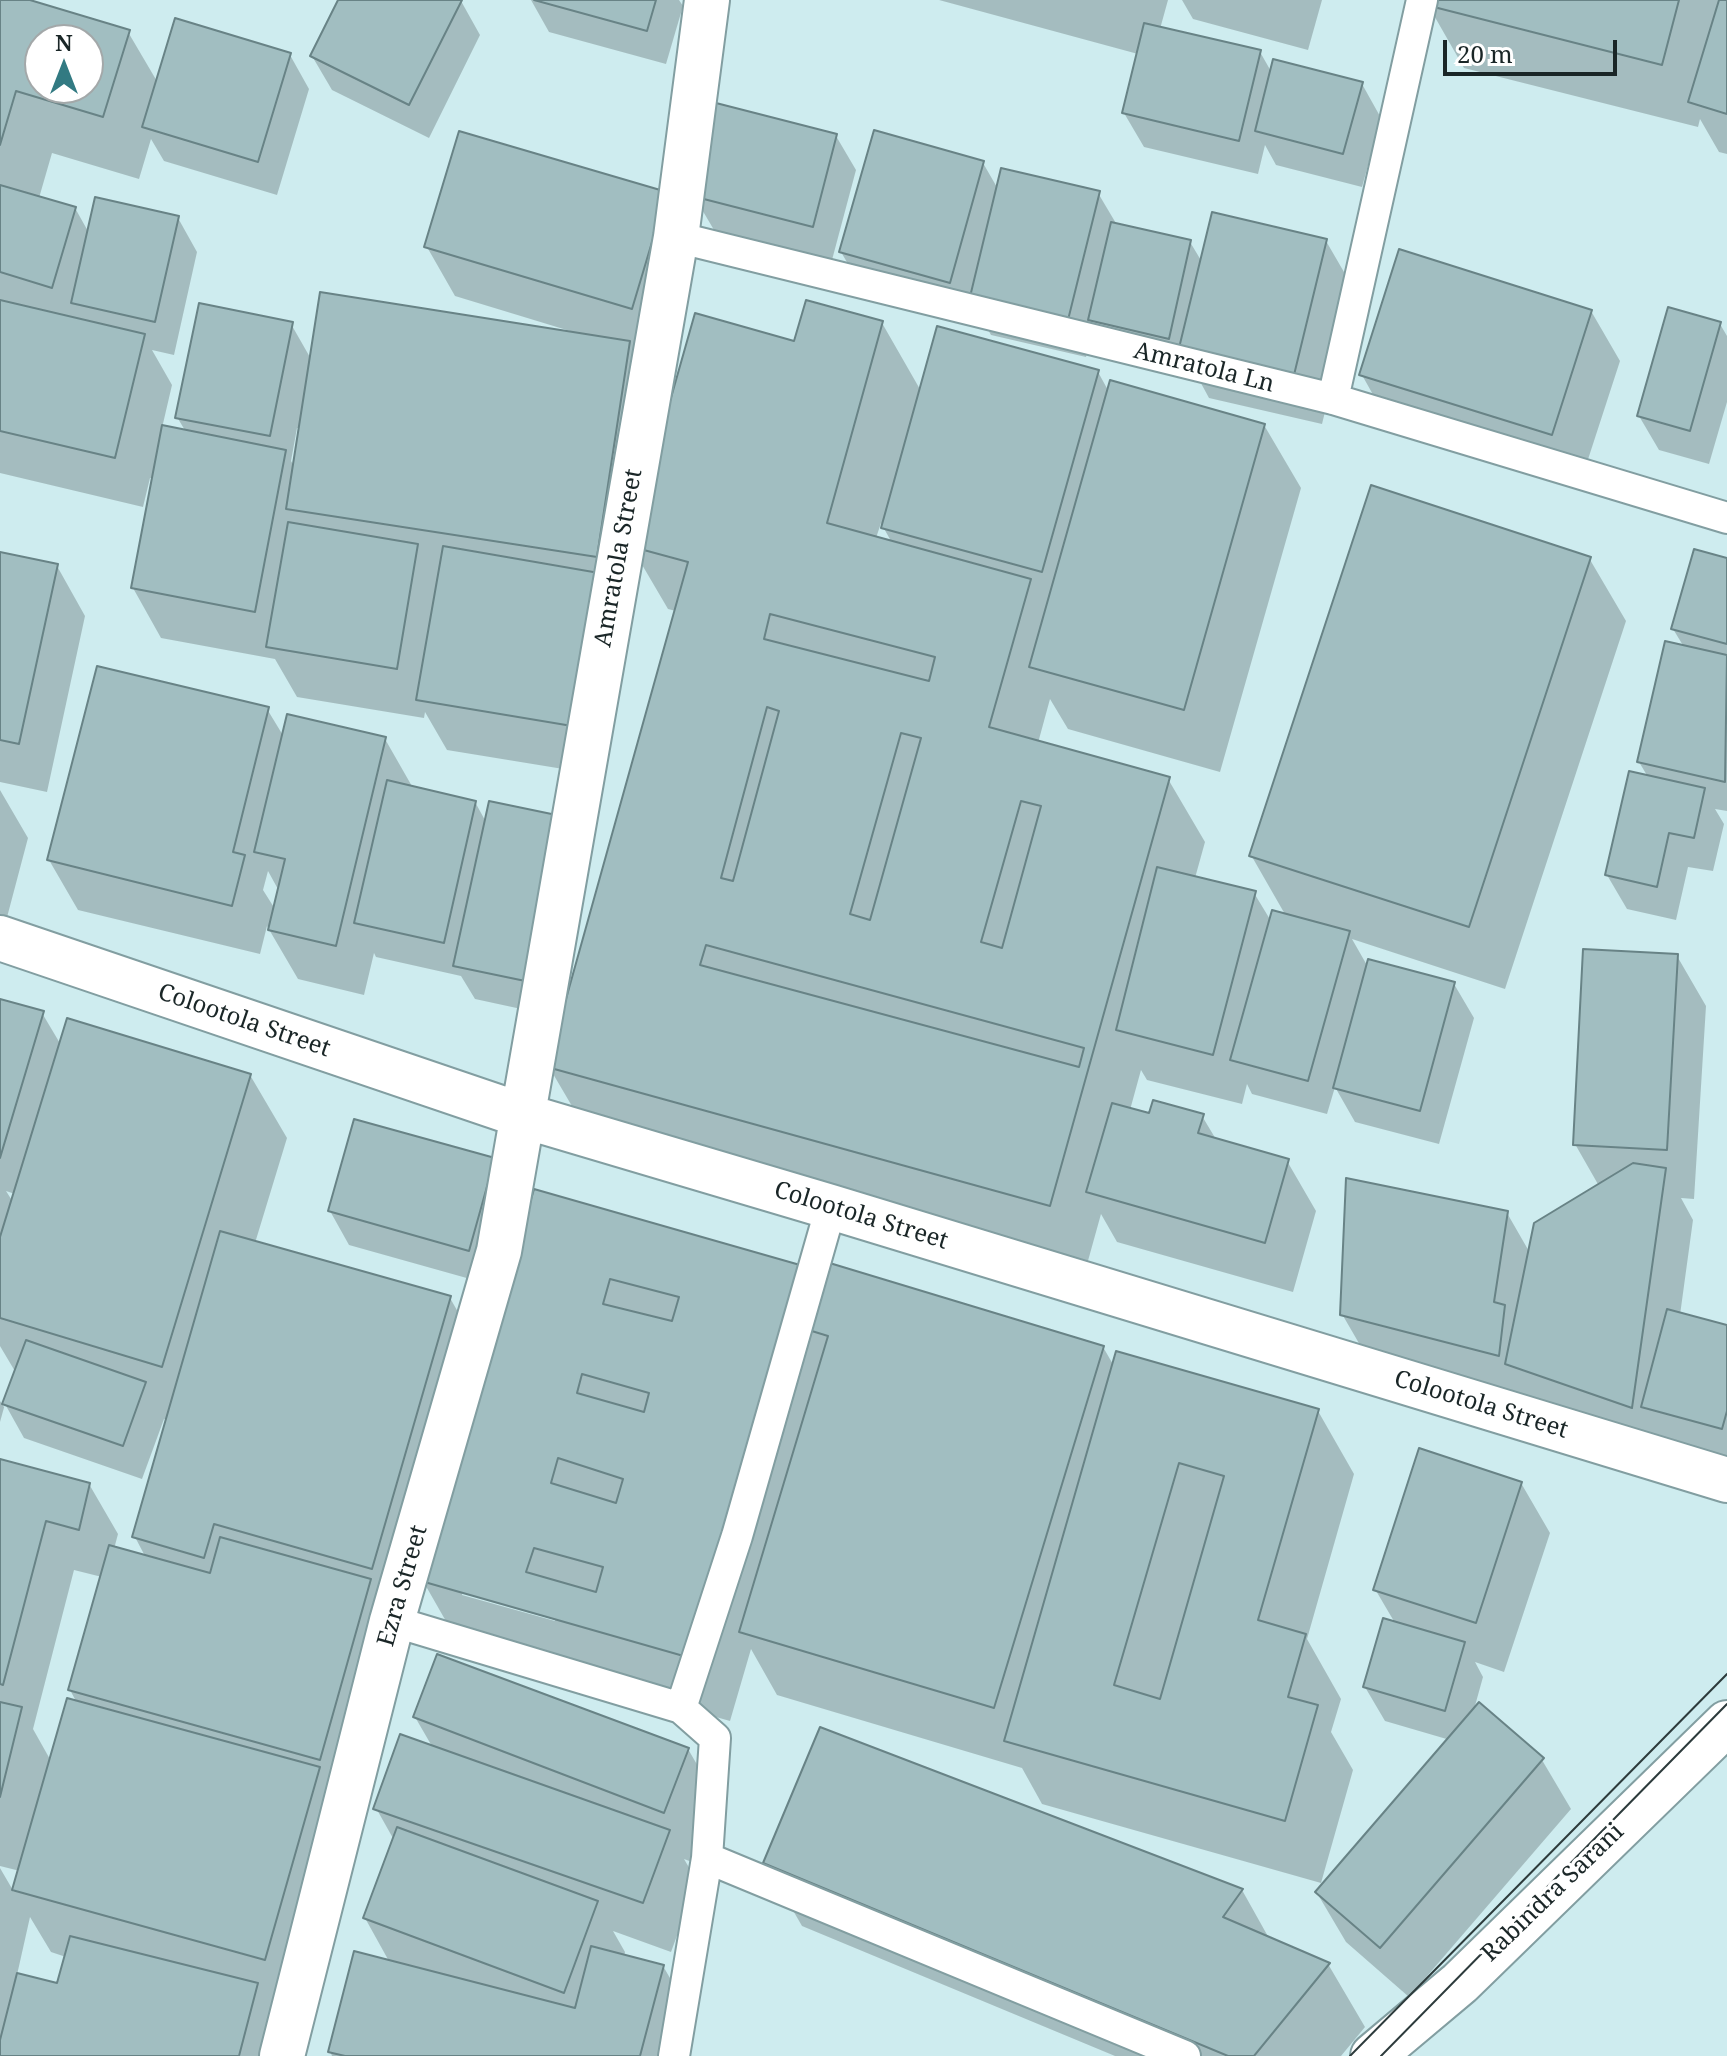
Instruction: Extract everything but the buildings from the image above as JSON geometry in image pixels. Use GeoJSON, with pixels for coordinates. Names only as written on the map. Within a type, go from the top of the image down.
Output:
{"type":"FeatureCollection","features":[{"type":"Feature","properties":{"kind":"main road","name":"Amratola Street"},"geometry":{"type":"LineString","coordinates":[[521,1115],[676,237],[707,0]]}},
{"type":"Feature","properties":{"kind":"main road","name":"Colootola Street"},"geometry":{"type":"LineString","coordinates":[[0,938],[521,1115],[1727,1480]]}},
{"type":"Feature","properties":{"kind":"main road","name":"Ezra Street"},"geometry":{"type":"LineString","coordinates":[[282,2056],[392,1621],[499,1251],[521,1115]]}},
{"type":"Feature","properties":{"kind":"main road","name":"Rabindra Sarani"},"geometry":{"type":"LineString","coordinates":[[1373,2056],[1460,1983],[1727,1723]]}},
{"type":"Feature","properties":{"kind":"lane"},"geometry":{"type":"LineString","coordinates":[[1333,399],[1422,0]]}},
{"type":"Feature","properties":{"kind":"lane","name":"Amratola Ln"},"geometry":{"type":"LineString","coordinates":[[676,237],[1333,399],[1727,518]]}},
{"type":"Feature","properties":{"kind":"lane"},"geometry":{"type":"LineString","coordinates":[[681,1708],[737,1536],[831,1207]]}},
{"type":"Feature","properties":{"kind":"lane"},"geometry":{"type":"LineString","coordinates":[[392,1621],[681,1708],[715,1738],[707,1858],[674,2056]]}},
{"type":"Feature","properties":{"kind":"lane"},"geometry":{"type":"LineString","coordinates":[[707,1858],[1185,2056]]}},
{"type":"Feature","properties":{"kind":"tram line"},"geometry":{"type":"LineString","coordinates":[[1350,2056],[1727,1674]]}},
{"type":"Feature","properties":{"kind":"tram line"},"geometry":{"type":"LineString","coordinates":[[1381,2056],[1727,1704]]}}]}
